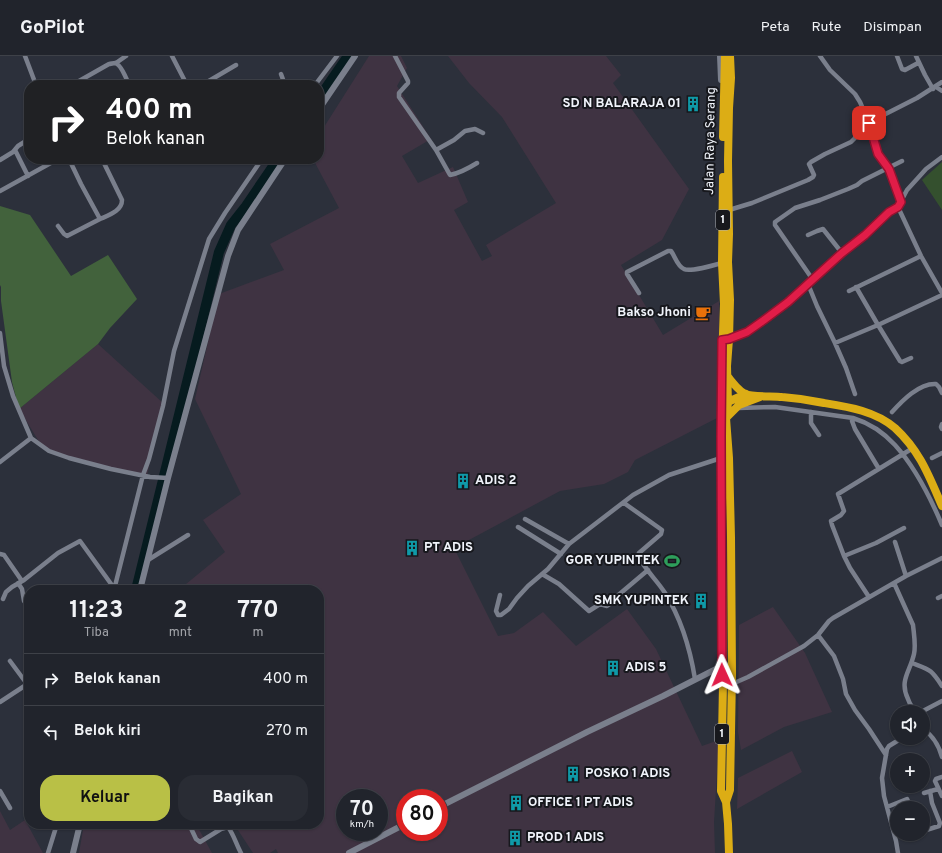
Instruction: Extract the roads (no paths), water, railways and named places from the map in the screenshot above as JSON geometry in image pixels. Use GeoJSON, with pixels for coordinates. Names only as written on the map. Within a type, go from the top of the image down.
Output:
{"type":"FeatureCollection","features":[{"type":"Feature","properties":{"kind":"highway","name":"Jalan Raya Serang"},"geometry":{"type":"LineString","coordinates":[[725,56],[727,100],[724,405],[729,458],[726,492],[721,791],[726,802],[729,853]]}},
{"type":"Feature","properties":{"kind":"highway","name":"Jalan Raya Serang"},"geometry":{"type":"LineString","coordinates":[[726,234],[728,210],[729,108],[727,100],[731,78],[730,56]]}},
{"type":"Feature","properties":{"kind":"highway","name":"Jalan Raya Serang"},"geometry":{"type":"LineString","coordinates":[[724,367],[727,376],[721,458],[731,545],[732,665],[730,790],[726,802]]}},
{"type":"Feature","properties":{"kind":"highway"},"geometry":{"type":"LineString","coordinates":[[724,367],[738,382],[748,389],[750,395]]}},
{"type":"Feature","properties":{"kind":"highway"},"geometry":{"type":"LineString","coordinates":[[727,376],[737,387],[750,395]]}},
{"type":"Feature","properties":{"kind":"highway"},"geometry":{"type":"LineString","coordinates":[[724,405],[750,395],[800,399],[854,408],[883,419],[895,428],[913,448],[923,463],[942,506]]}},
{"type":"Feature","properties":{"kind":"highway"},"geometry":{"type":"LineString","coordinates":[[726,418],[736,408],[744,403],[764,396]]}},
{"type":"Feature","properties":{"kind":"street"},"geometry":{"type":"LineString","coordinates":[[24,56],[34,80]]}},
{"type":"Feature","properties":{"kind":"street"},"geometry":{"type":"LineString","coordinates":[[86,80],[109,64],[116,63],[126,56]]}},
{"type":"Feature","properties":{"kind":"street"},"geometry":{"type":"LineString","coordinates":[[172,56],[184,80]]}},
{"type":"Feature","properties":{"kind":"street"},"geometry":{"type":"LineString","coordinates":[[319,80],[336,56]]}},
{"type":"Feature","properties":{"kind":"street"},"geometry":{"type":"LineString","coordinates":[[324,101],[354,56]]}},
{"type":"Feature","properties":{"kind":"street"},"geometry":{"type":"LineString","coordinates":[[395,56],[408,81],[398,95],[436,150],[450,175],[458,173],[477,162]]}},
{"type":"Feature","properties":{"kind":"street"},"geometry":{"type":"LineString","coordinates":[[720,56],[720,68],[727,100]]}},
{"type":"Feature","properties":{"kind":"street"},"geometry":{"type":"LineString","coordinates":[[727,100],[734,56]]}},
{"type":"Feature","properties":{"kind":"street"},"geometry":{"type":"LineString","coordinates":[[820,56],[830,70],[857,97],[860,102],[869,123],[878,154],[889,169],[901,202]]}},
{"type":"Feature","properties":{"kind":"street"},"geometry":{"type":"LineString","coordinates":[[897,56],[902,69],[905,70],[918,63]]}},
{"type":"Feature","properties":{"kind":"street"},"geometry":{"type":"LineString","coordinates":[[916,56],[918,63],[934,88],[942,91]]}},
{"type":"Feature","properties":{"kind":"street"},"geometry":{"type":"LineString","coordinates":[[116,63],[120,66],[127,80]]}},
{"type":"Feature","properties":{"kind":"street"},"geometry":{"type":"LineString","coordinates":[[210,80],[236,65]]}},
{"type":"Feature","properties":{"kind":"street"},"geometry":{"type":"LineString","coordinates":[[281,74],[283,80]]}},
{"type":"Feature","properties":{"kind":"street"},"geometry":{"type":"LineString","coordinates":[[728,210],[752,203],[812,178],[814,175],[809,164],[811,162],[852,142],[858,128],[917,98],[942,82]]}},
{"type":"Feature","properties":{"kind":"street"},"geometry":{"type":"LineString","coordinates":[[436,150],[467,131],[475,129],[483,133]]}},
{"type":"Feature","properties":{"kind":"street"},"geometry":{"type":"LineString","coordinates":[[0,160],[13,152],[24,142]]}},
{"type":"Feature","properties":{"kind":"street"},"geometry":{"type":"LineString","coordinates":[[15,150],[28,176]]}},
{"type":"Feature","properties":{"kind":"street"},"geometry":{"type":"LineString","coordinates":[[725,340],[747,332],[788,302],[842,253],[865,235],[889,212],[898,207],[907,190],[926,169],[942,157]]}},
{"type":"Feature","properties":{"kind":"street"},"geometry":{"type":"LineString","coordinates":[[813,280],[774,225],[774,222],[795,208],[848,190],[862,181],[889,169],[902,161]]}},
{"type":"Feature","properties":{"kind":"street"},"geometry":{"type":"LineString","coordinates":[[0,191],[49,164]]}},
{"type":"Feature","properties":{"kind":"street"},"geometry":{"type":"LineString","coordinates":[[71,164],[100,219]]}},
{"type":"Feature","properties":{"kind":"street"},"geometry":{"type":"LineString","coordinates":[[58,226],[67,236],[119,209],[122,200],[104,164]]}},
{"type":"Feature","properties":{"kind":"street"},"geometry":{"type":"LineString","coordinates":[[115,585],[143,475],[149,459],[163,406],[174,351],[209,239],[224,213],[258,164]]}},
{"type":"Feature","properties":{"kind":"street"},"geometry":{"type":"LineString","coordinates":[[141,585],[167,478],[228,256],[238,230],[282,164]]}},
{"type":"Feature","properties":{"kind":"street"},"geometry":{"type":"LineString","coordinates":[[835,343],[878,325],[942,294],[921,256],[898,207]]}},
{"type":"Feature","properties":{"kind":"street"},"geometry":{"type":"LineString","coordinates":[[808,235],[823,229],[842,253]]}},
{"type":"Feature","properties":{"kind":"street"},"geometry":{"type":"LineString","coordinates":[[639,293],[627,272],[670,250],[680,266],[686,270],[725,263]]}},
{"type":"Feature","properties":{"kind":"street"},"geometry":{"type":"LineString","coordinates":[[849,291],[921,256]]}},
{"type":"Feature","properties":{"kind":"street"},"geometry":{"type":"LineString","coordinates":[[808,284],[846,368],[855,394]]}},
{"type":"Feature","properties":{"kind":"street"},"geometry":{"type":"LineString","coordinates":[[856,287],[900,361],[902,362],[911,358]]}},
{"type":"Feature","properties":{"kind":"street"},"geometry":{"type":"LineString","coordinates":[[0,333],[4,366],[28,440],[48,451],[68,458],[150,477],[167,478]]}},
{"type":"Feature","properties":{"kind":"street"},"geometry":{"type":"LineString","coordinates":[[892,412],[912,393],[928,384],[936,384],[942,393]]}},
{"type":"Feature","properties":{"kind":"street"},"geometry":{"type":"LineString","coordinates":[[736,408],[775,407],[854,418],[865,422],[894,444],[903,454],[925,490],[942,525]]}},
{"type":"Feature","properties":{"kind":"street"},"geometry":{"type":"LineString","coordinates":[[811,412],[811,423],[819,435]]}},
{"type":"Feature","properties":{"kind":"street"},"geometry":{"type":"LineString","coordinates":[[854,418],[852,421],[855,429],[879,469]]}},
{"type":"Feature","properties":{"kind":"street"},"geometry":{"type":"LineString","coordinates":[[942,424],[942,429]]}},
{"type":"Feature","properties":{"kind":"street"},"geometry":{"type":"LineString","coordinates":[[0,462],[28,440]]}},
{"type":"Feature","properties":{"kind":"street"},"geometry":{"type":"LineString","coordinates":[[869,597],[844,556],[831,521],[844,511],[838,494],[913,448]]}},
{"type":"Feature","properties":{"kind":"street"},"geometry":{"type":"LineString","coordinates":[[932,458],[942,453]]}},
{"type":"Feature","properties":{"kind":"street"},"geometry":{"type":"LineString","coordinates":[[500,595],[496,611],[498,615],[501,615],[509,609],[528,586],[542,574],[569,544],[633,495],[669,475],[721,458]]}},
{"type":"Feature","properties":{"kind":"street"},"geometry":{"type":"LineString","coordinates":[[624,503],[662,530],[661,534],[638,554],[638,557],[664,591],[678,617],[688,641],[695,679]]}},
{"type":"Feature","properties":{"kind":"street"},"geometry":{"type":"LineString","coordinates":[[525,519],[569,544]]}},
{"type":"Feature","properties":{"kind":"street"},"geometry":{"type":"LineString","coordinates":[[518,527],[561,554]]}},
{"type":"Feature","properties":{"kind":"street"},"geometry":{"type":"LineString","coordinates":[[844,556],[876,543],[904,528]]}},
{"type":"Feature","properties":{"kind":"street"},"geometry":{"type":"LineString","coordinates":[[148,560],[188,535]]}},
{"type":"Feature","properties":{"kind":"street"},"geometry":{"type":"LineString","coordinates":[[3,599],[6,592],[58,553],[80,541],[111,585]]}},
{"type":"Feature","properties":{"kind":"street"},"geometry":{"type":"LineString","coordinates":[[896,542],[906,576]]}},
{"type":"Feature","properties":{"kind":"street"},"geometry":{"type":"LineString","coordinates":[[0,554],[4,555],[20,582],[24,601]]}},
{"type":"Feature","properties":{"kind":"street"},"geometry":{"type":"LineString","coordinates":[[732,684],[798,650],[818,635],[829,621],[906,576],[942,558]]}},
{"type":"Feature","properties":{"kind":"street"},"geometry":{"type":"LineString","coordinates":[[542,574],[559,584],[589,611],[600,604],[607,606],[610,604],[616,597],[648,570]]}},
{"type":"Feature","properties":{"kind":"street"},"geometry":{"type":"LineString","coordinates":[[894,583],[913,625],[914,652],[912,663],[906,676],[904,688],[910,705]]}},
{"type":"Feature","properties":{"kind":"street"},"geometry":{"type":"LineString","coordinates":[[818,635],[834,656],[843,679],[846,694],[855,710],[886,755]]}},
{"type":"Feature","properties":{"kind":"street"},"geometry":{"type":"LineString","coordinates":[[10,661],[24,678]]}},
{"type":"Feature","properties":{"kind":"street"},"geometry":{"type":"LineString","coordinates":[[912,663],[928,668],[932,671],[942,686]]}},
{"type":"Feature","properties":{"kind":"street"},"geometry":{"type":"LineString","coordinates":[[448,802],[695,679],[722,666],[732,665]]}},
{"type":"Feature","properties":{"kind":"street"},"geometry":{"type":"LineString","coordinates":[[0,702],[24,686]]}},
{"type":"Feature","properties":{"kind":"street"},"geometry":{"type":"LineString","coordinates":[[930,707],[942,701]]}},
{"type":"Feature","properties":{"kind":"street"},"geometry":{"type":"LineString","coordinates":[[930,736],[942,756]]}},
{"type":"Feature","properties":{"kind":"street"},"geometry":{"type":"LineString","coordinates":[[891,745],[887,749],[882,778],[884,796],[898,853]]}},
{"type":"Feature","properties":{"kind":"street"},"geometry":{"type":"LineString","coordinates":[[942,777],[935,780],[942,796]]}},
{"type":"Feature","properties":{"kind":"street"},"geometry":{"type":"LineString","coordinates":[[930,829],[939,826],[940,823],[932,803],[930,791],[938,789]]}},
{"type":"Feature","properties":{"kind":"street"},"geometry":{"type":"LineString","coordinates":[[0,791],[10,808]]}},
{"type":"Feature","properties":{"kind":"street"},"geometry":{"type":"LineString","coordinates":[[48,853],[55,829]]}},
{"type":"Feature","properties":{"kind":"street"},"geometry":{"type":"LineString","coordinates":[[73,853],[79,829]]}},
{"type":"Feature","properties":{"kind":"street"},"geometry":{"type":"LineString","coordinates":[[191,829],[196,839],[200,842],[221,829]]}},
{"type":"Feature","properties":{"kind":"street"},"geometry":{"type":"LineString","coordinates":[[229,829],[234,836],[240,853]]}},
{"type":"Feature","properties":{"kind":"street"},"geometry":{"type":"LineString","coordinates":[[349,853],[396,829]]}},
{"type":"Feature","properties":{"kind":"waterway"},"geometry":{"type":"LineString","coordinates":[[324,91],[348,56]]}},
{"type":"Feature","properties":{"kind":"waterway"},"geometry":{"type":"LineString","coordinates":[[137,585],[219,252],[231,225],[275,164]]}},
{"type":"Feature","properties":{"kind":"place","name":"SD N BALARAJA 01"},"geometry":{"type":"Point","coordinates":[693,104]}},
{"type":"Feature","properties":{"kind":"place","name":"Bakso Jhoni"},"geometry":{"type":"Point","coordinates":[703,313]}},
{"type":"Feature","properties":{"kind":"place","name":"ADIS 2"},"geometry":{"type":"Point","coordinates":[463,481]}},
{"type":"Feature","properties":{"kind":"place","name":"PT ADIS"},"geometry":{"type":"Point","coordinates":[412,548]}},
{"type":"Feature","properties":{"kind":"place","name":"GOR YUPINTEK"},"geometry":{"type":"Point","coordinates":[672,561]}},
{"type":"Feature","properties":{"kind":"place","name":"SMK YUPINTEK"},"geometry":{"type":"Point","coordinates":[701,601]}},
{"type":"Feature","properties":{"kind":"place","name":"ADIS 5"},"geometry":{"type":"Point","coordinates":[613,668]}},
{"type":"Feature","properties":{"kind":"place","name":"POSKO 1 ADIS"},"geometry":{"type":"Point","coordinates":[573,774]}},
{"type":"Feature","properties":{"kind":"place","name":"OFFICE 1 PT ADIS"},"geometry":{"type":"Point","coordinates":[516,803]}},
{"type":"Feature","properties":{"kind":"place","name":"PROD 1 ADIS"},"geometry":{"type":"Point","coordinates":[515,838]}}]}
